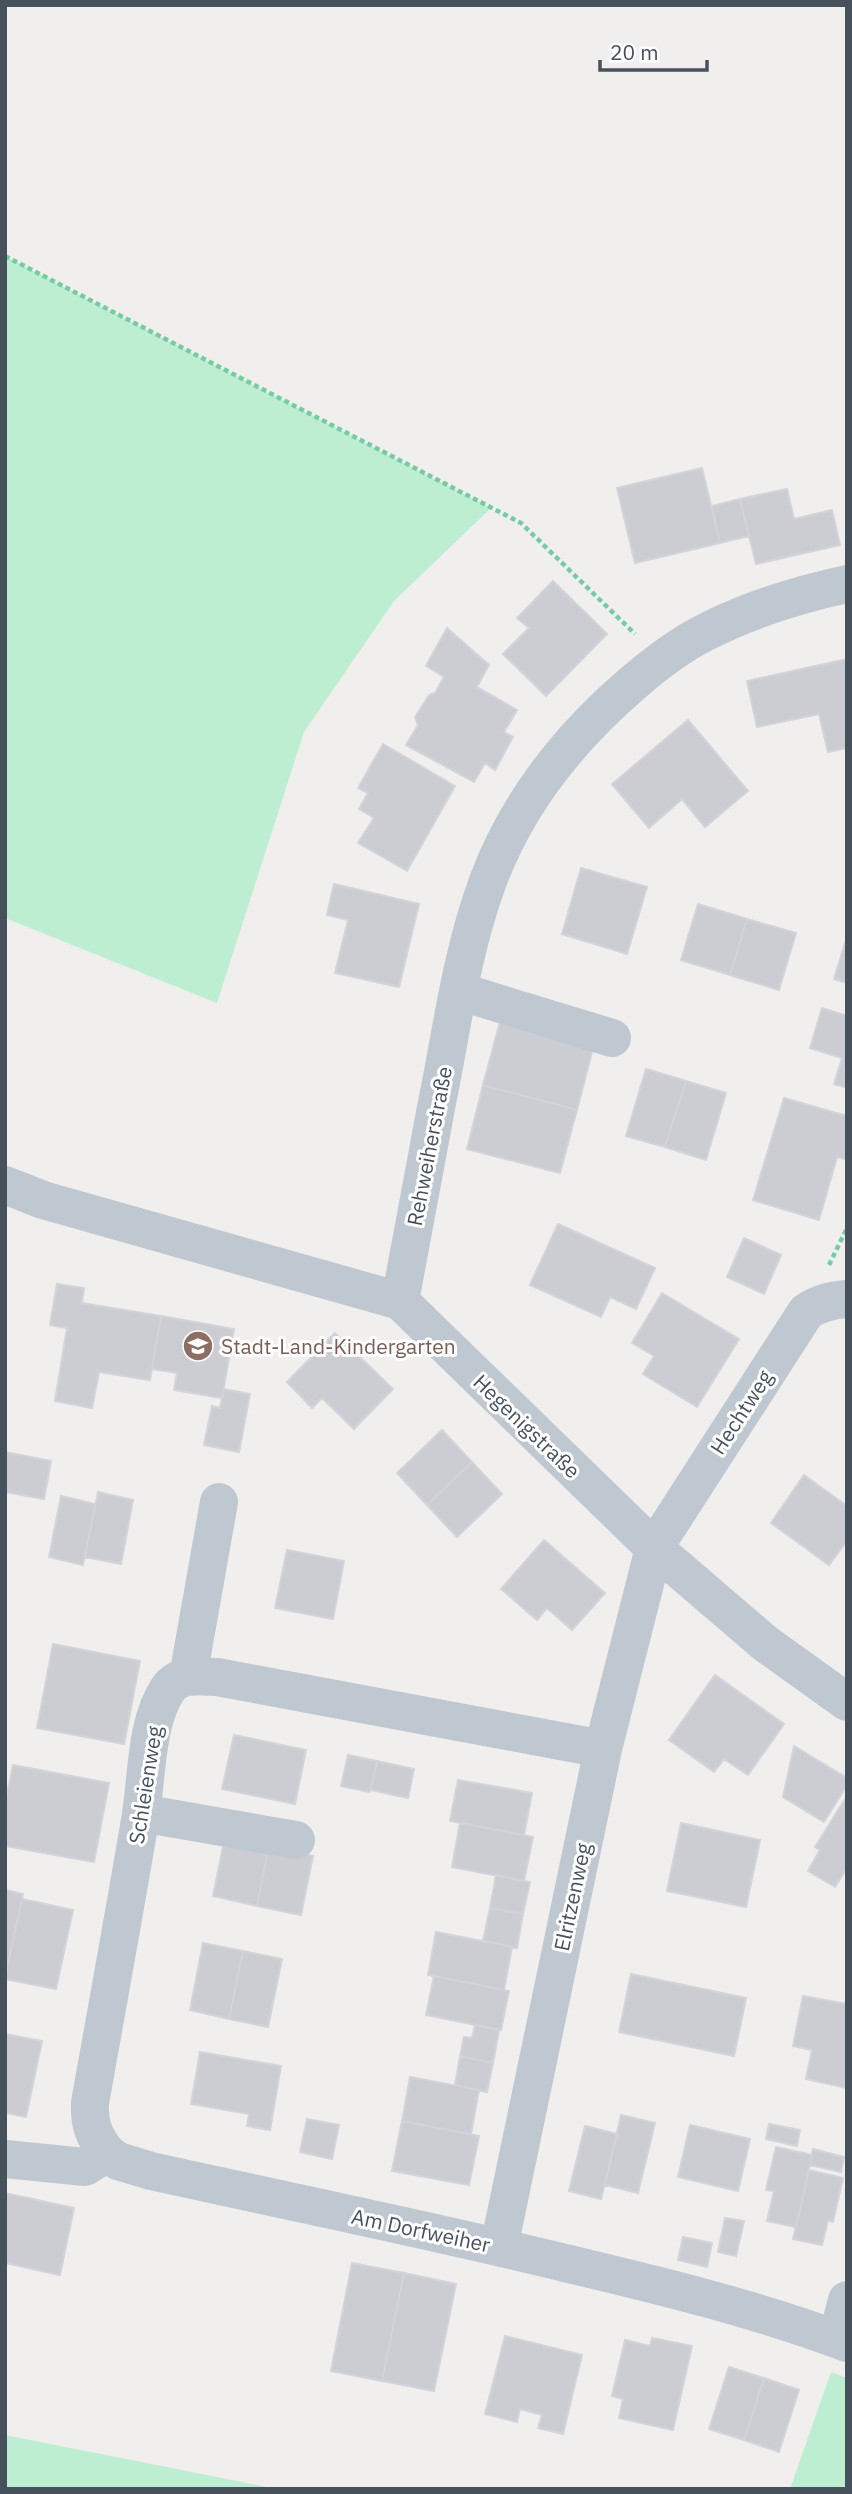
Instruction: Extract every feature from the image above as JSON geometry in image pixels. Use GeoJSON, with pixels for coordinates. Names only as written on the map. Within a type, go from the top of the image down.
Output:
{"type":"FeatureCollection","features":[{"type":"Feature","properties":{"kind":"street","name":"Rehweiherstraße"},"geometry":{"type":"LineString","coordinates":[[400,1301],[458,991],[473,925],[489,878],[533,792],[582,730],[661,659],[700,635],[755,610],[807,593],[847,584]]}},
{"type":"Feature","properties":{"kind":"street"},"geometry":{"type":"LineString","coordinates":[[458,991],[612,1038]]}},
{"type":"Feature","properties":{"kind":"street","name":"Hegenigstraße"},"geometry":{"type":"LineString","coordinates":[[5,1185],[43,1200],[400,1301],[654,1548],[766,1644],[847,1702]]}},
{"type":"Feature","properties":{"kind":"street","name":"Hechtweg"},"geometry":{"type":"LineString","coordinates":[[654,1548],[806,1312],[822,1303],[847,1299]]}},
{"type":"Feature","properties":{"kind":"street"},"geometry":{"type":"LineString","coordinates":[[219,1502],[188,1677],[217,1677],[603,1749]]}},
{"type":"Feature","properties":{"kind":"street","name":"Elritzenweg"},"geometry":{"type":"LineString","coordinates":[[499,2247],[603,1749],[654,1548]]}},
{"type":"Feature","properties":{"kind":"street","name":"Schleienweg"},"geometry":{"type":"LineString","coordinates":[[107,2153],[90,2123],[90,2104],[141,1812],[154,1719],[169,1688],[176,1680],[188,1677]]}},
{"type":"Feature","properties":{"kind":"street"},"geometry":{"type":"LineString","coordinates":[[141,1812],[296,1840]]}},
{"type":"Feature","properties":{"kind":"street"},"geometry":{"type":"LineString","coordinates":[[5,2159],[85,2167],[107,2153]]}},
{"type":"Feature","properties":{"kind":"street","name":"Am Dorfweiher"},"geometry":{"type":"LineString","coordinates":[[107,2153],[118,2161],[151,2171],[499,2247],[678,2290],[842,2341],[847,2300]]}},
{"type":"Feature","properties":{"kind":"path"},"geometry":{"type":"LineString","coordinates":[[5,256],[521,523],[661,659]]}},
{"type":"Feature","properties":{"kind":"green space"},"geometry":{"type":"Polygon","coordinates":[[[5,256],[491,508],[394,601],[304,732],[217,1003],[5,918],[5,256]]]}},
{"type":"Feature","properties":{"kind":"green space"},"geometry":{"type":"Polygon","coordinates":[[[831,2372],[847,2378],[847,2489],[790,2489],[831,2372]]]}},
{"type":"Feature","properties":{"kind":"green space"},"geometry":{"type":"Polygon","coordinates":[[[5,2435],[277,2489],[5,2489],[5,2435]]]}},
{"type":"Feature","properties":{"kind":"building"},"geometry":{"type":"Polygon","coordinates":[[[702,468],[720,543],[635,563],[617,488],[702,468]]]}},
{"type":"Feature","properties":{"kind":"building"},"geometry":{"type":"Polygon","coordinates":[[[787,489],[794,519],[832,510],[840,545],[756,564],[740,499],[787,489]]]}},
{"type":"Feature","properties":{"kind":"building"},"geometry":{"type":"Polygon","coordinates":[[[740,499],[749,536],[720,543],[712,506],[740,499]]]}},
{"type":"Feature","properties":{"kind":"building"},"geometry":{"type":"Polygon","coordinates":[[[553,581],[607,634],[546,696],[503,654],[529,628],[517,618],[553,581]]]}},
{"type":"Feature","properties":{"kind":"building"},"geometry":{"type":"Polygon","coordinates":[[[447,628],[489,665],[477,687],[517,710],[504,732],[513,737],[495,770],[485,763],[474,782],[406,745],[418,725],[415,717],[429,695],[435,693],[444,677],[426,666],[447,628]]]}},
{"type":"Feature","properties":{"kind":"building"},"geometry":{"type":"Polygon","coordinates":[[[847,659],[847,748],[828,752],[819,714],[757,727],[747,681],[847,659]]]}},
{"type":"Feature","properties":{"kind":"building"},"geometry":{"type":"Polygon","coordinates":[[[688,720],[748,791],[705,827],[682,799],[649,828],[612,784],[688,720]]]}},
{"type":"Feature","properties":{"kind":"building"},"geometry":{"type":"Polygon","coordinates":[[[383,744],[455,786],[407,871],[358,843],[374,818],[359,809],[368,793],[358,788],[383,744]]]}},
{"type":"Feature","properties":{"kind":"building"},"geometry":{"type":"Polygon","coordinates":[[[581,868],[647,887],[627,954],[562,934],[581,868]]]}},
{"type":"Feature","properties":{"kind":"building"},"geometry":{"type":"Polygon","coordinates":[[[334,884],[419,904],[399,987],[335,973],[348,920],[327,915],[334,884]]]}},
{"type":"Feature","properties":{"kind":"building"},"geometry":{"type":"Polygon","coordinates":[[[698,904],[747,919],[730,975],[681,960],[698,904]]]}},
{"type":"Feature","properties":{"kind":"building"},"geometry":{"type":"Polygon","coordinates":[[[747,919],[796,933],[779,990],[730,975],[747,919]]]}},
{"type":"Feature","properties":{"kind":"building"},"geometry":{"type":"Polygon","coordinates":[[[847,943],[847,983],[834,979],[847,943]]]}},
{"type":"Feature","properties":{"kind":"building"},"geometry":{"type":"Polygon","coordinates":[[[822,1008],[847,1016],[847,1088],[834,1084],[842,1058],[810,1048],[822,1008]]]}},
{"type":"Feature","properties":{"kind":"building"},"geometry":{"type":"Polygon","coordinates":[[[501,1018],[594,1044],[577,1110],[483,1085],[501,1018]]]}},
{"type":"Feature","properties":{"kind":"building"},"geometry":{"type":"Polygon","coordinates":[[[646,1069],[686,1081],[665,1147],[626,1136],[646,1069]]]}},
{"type":"Feature","properties":{"kind":"building"},"geometry":{"type":"Polygon","coordinates":[[[686,1081],[726,1093],[706,1160],[665,1147],[686,1081]]]}},
{"type":"Feature","properties":{"kind":"building"},"geometry":{"type":"Polygon","coordinates":[[[483,1085],[577,1110],[560,1173],[467,1149],[483,1085]]]}},
{"type":"Feature","properties":{"kind":"building"},"geometry":{"type":"Polygon","coordinates":[[[784,1098],[847,1116],[847,1160],[837,1157],[819,1220],[753,1200],[784,1098]]]}},
{"type":"Feature","properties":{"kind":"building"},"geometry":{"type":"Polygon","coordinates":[[[558,1224],[655,1268],[636,1309],[610,1297],[601,1317],[530,1285],[558,1224]]]}},
{"type":"Feature","properties":{"kind":"building"},"geometry":{"type":"Polygon","coordinates":[[[744,1238],[781,1255],[764,1294],[727,1277],[744,1238]]]}},
{"type":"Feature","properties":{"kind":"building"},"geometry":{"type":"Polygon","coordinates":[[[57,1284],[84,1288],[82,1303],[161,1316],[150,1380],[99,1372],[92,1408],[55,1401],[67,1328],[50,1325],[57,1284]]]}},
{"type":"Feature","properties":{"kind":"building"},"geometry":{"type":"Polygon","coordinates":[[[662,1293],[739,1339],[697,1407],[643,1374],[654,1356],[632,1343],[662,1293]]]}},
{"type":"Feature","properties":{"kind":"building"},"geometry":{"type":"Polygon","coordinates":[[[161,1316],[234,1329],[222,1398],[174,1390],[177,1373],[152,1369],[161,1316]]]}},
{"type":"Feature","properties":{"kind":"building"},"geometry":{"type":"Polygon","coordinates":[[[335,1333],[393,1389],[354,1429],[322,1398],[312,1408],[287,1382],[335,1333]]]}},
{"type":"Feature","properties":{"kind":"building"},"geometry":{"type":"Polygon","coordinates":[[[224,1389],[250,1394],[239,1452],[204,1445],[212,1406],[220,1408],[224,1389]]]}},
{"type":"Feature","properties":{"kind":"building"},"geometry":{"type":"Polygon","coordinates":[[[442,1430],[472,1462],[427,1505],[397,1473],[442,1430]]]}},
{"type":"Feature","properties":{"kind":"building"},"geometry":{"type":"Polygon","coordinates":[[[5,1452],[51,1461],[44,1499],[5,1492],[5,1452]]]}},
{"type":"Feature","properties":{"kind":"building"},"geometry":{"type":"Polygon","coordinates":[[[472,1462],[502,1494],[457,1537],[427,1505],[472,1462]]]}},
{"type":"Feature","properties":{"kind":"building"},"geometry":{"type":"Polygon","coordinates":[[[804,1475],[847,1506],[847,1541],[829,1565],[771,1523],[804,1475]]]}},
{"type":"Feature","properties":{"kind":"building"},"geometry":{"type":"Polygon","coordinates":[[[98,1492],[133,1500],[121,1564],[85,1557],[98,1492]]]}},
{"type":"Feature","properties":{"kind":"building"},"geometry":{"type":"Polygon","coordinates":[[[61,1496],[95,1504],[83,1565],[49,1557],[61,1496]]]}},
{"type":"Feature","properties":{"kind":"building"},"geometry":{"type":"Polygon","coordinates":[[[544,1540],[605,1593],[572,1630],[547,1608],[537,1620],[501,1589],[544,1540]]]}},
{"type":"Feature","properties":{"kind":"building"},"geometry":{"type":"Polygon","coordinates":[[[287,1550],[344,1561],[333,1619],[275,1608],[287,1550]]]}},
{"type":"Feature","properties":{"kind":"building"},"geometry":{"type":"Polygon","coordinates":[[[53,1644],[140,1661],[124,1744],[37,1728],[53,1644]]]}},
{"type":"Feature","properties":{"kind":"building"},"geometry":{"type":"Polygon","coordinates":[[[715,1675],[784,1724],[748,1775],[724,1759],[714,1772],[669,1740],[715,1675]]]}},
{"type":"Feature","properties":{"kind":"building"},"geometry":{"type":"Polygon","coordinates":[[[234,1735],[306,1750],[295,1804],[222,1789],[234,1735]]]}},
{"type":"Feature","properties":{"kind":"building"},"geometry":{"type":"Polygon","coordinates":[[[794,1746],[847,1778],[847,1785],[824,1822],[783,1797],[794,1746]]]}},
{"type":"Feature","properties":{"kind":"building"},"geometry":{"type":"Polygon","coordinates":[[[348,1755],[377,1761],[370,1792],[341,1786],[348,1755]]]}},
{"type":"Feature","properties":{"kind":"building"},"geometry":{"type":"Polygon","coordinates":[[[377,1761],[414,1769],[408,1798],[371,1790],[377,1761]]]}},
{"type":"Feature","properties":{"kind":"building"},"geometry":{"type":"Polygon","coordinates":[[[13,1765],[109,1783],[94,1862],[5,1846],[5,1805],[13,1765]]]}},
{"type":"Feature","properties":{"kind":"building"},"geometry":{"type":"Polygon","coordinates":[[[458,1780],[532,1793],[524,1835],[450,1821],[458,1780]]]}},
{"type":"Feature","properties":{"kind":"building"},"geometry":{"type":"Polygon","coordinates":[[[847,1796],[847,1868],[835,1887],[808,1871],[820,1850],[815,1847],[847,1796]]]}},
{"type":"Feature","properties":{"kind":"building"},"geometry":{"type":"Polygon","coordinates":[[[460,1823],[533,1837],[524,1881],[452,1867],[460,1823]]]}},
{"type":"Feature","properties":{"kind":"building"},"geometry":{"type":"Polygon","coordinates":[[[681,1823],[760,1840],[746,1907],[667,1891],[681,1823]]]}},
{"type":"Feature","properties":{"kind":"building"},"geometry":{"type":"Polygon","coordinates":[[[225,1837],[269,1846],[257,1906],[213,1896],[225,1837]]]}},
{"type":"Feature","properties":{"kind":"building"},"geometry":{"type":"Polygon","coordinates":[[[269,1846],[313,1856],[301,1915],[257,1906],[269,1846]]]}},
{"type":"Feature","properties":{"kind":"building"},"geometry":{"type":"Polygon","coordinates":[[[496,1875],[530,1882],[523,1914],[490,1908],[496,1875]]]}},
{"type":"Feature","properties":{"kind":"building"},"geometry":{"type":"Polygon","coordinates":[[[5,1890],[23,1894],[6,1973],[5,1973],[5,1890]]]}},
{"type":"Feature","properties":{"kind":"building"},"geometry":{"type":"Polygon","coordinates":[[[22,1899],[73,1910],[56,1989],[5,1979],[22,1899]]]}},
{"type":"Feature","properties":{"kind":"building"},"geometry":{"type":"Polygon","coordinates":[[[490,1908],[523,1914],[517,1948],[483,1941],[490,1908]]]}},
{"type":"Feature","properties":{"kind":"building"},"geometry":{"type":"Polygon","coordinates":[[[436,1932],[512,1947],[504,1990],[428,1975],[436,1932]]]}},
{"type":"Feature","properties":{"kind":"building"},"geometry":{"type":"Polygon","coordinates":[[[203,1943],[243,1951],[229,2019],[190,2010],[203,1943]]]}},
{"type":"Feature","properties":{"kind":"building"},"geometry":{"type":"Polygon","coordinates":[[[243,1951],[282,1959],[268,2027],[229,2019],[243,1951]]]}},
{"type":"Feature","properties":{"kind":"building"},"geometry":{"type":"Polygon","coordinates":[[[631,1974],[746,1998],[734,2056],[619,2032],[631,1974]]]}},
{"type":"Feature","properties":{"kind":"building"},"geometry":{"type":"Polygon","coordinates":[[[434,1976],[509,1991],[501,2030],[426,2015],[434,1976]]]}},
{"type":"Feature","properties":{"kind":"building"},"geometry":{"type":"Polygon","coordinates":[[[803,1996],[847,2004],[847,2088],[806,2079],[812,2050],[793,2046],[803,1996]]]}},
{"type":"Feature","properties":{"kind":"building"},"geometry":{"type":"Polygon","coordinates":[[[475,2025],[499,2030],[493,2063],[460,2056],[464,2037],[472,2038],[475,2025]]]}},
{"type":"Feature","properties":{"kind":"building"},"geometry":{"type":"Polygon","coordinates":[[[5,2034],[42,2041],[26,2117],[5,2113],[5,2034]]]}},
{"type":"Feature","properties":{"kind":"building"},"geometry":{"type":"Polygon","coordinates":[[[200,2052],[281,2066],[270,2130],[247,2126],[249,2114],[191,2104],[200,2052]]]}},
{"type":"Feature","properties":{"kind":"building"},"geometry":{"type":"Polygon","coordinates":[[[460,2056],[493,2063],[487,2092],[455,2085],[460,2056]]]}},
{"type":"Feature","properties":{"kind":"building"},"geometry":{"type":"Polygon","coordinates":[[[410,2077],[479,2090],[471,2134],[402,2121],[410,2077]]]}},
{"type":"Feature","properties":{"kind":"building"},"geometry":{"type":"Polygon","coordinates":[[[621,2115],[655,2123],[638,2193],[605,2185],[621,2115]]]}},
{"type":"Feature","properties":{"kind":"building"},"geometry":{"type":"Polygon","coordinates":[[[307,2119],[339,2125],[332,2159],[300,2152],[307,2119]]]}},
{"type":"Feature","properties":{"kind":"building"},"geometry":{"type":"Polygon","coordinates":[[[402,2121],[479,2136],[469,2185],[392,2171],[402,2121]]]}},
{"type":"Feature","properties":{"kind":"building"},"geometry":{"type":"Polygon","coordinates":[[[769,2124],[800,2130],[797,2146],[766,2139],[769,2124]]]}},
{"type":"Feature","properties":{"kind":"building"},"geometry":{"type":"Polygon","coordinates":[[[690,2125],[750,2139],[738,2191],[678,2177],[690,2125]]]}},
{"type":"Feature","properties":{"kind":"building"},"geometry":{"type":"Polygon","coordinates":[[[585,2126],[617,2134],[601,2199],[569,2191],[585,2126]]]}},
{"type":"Feature","properties":{"kind":"building"},"geometry":{"type":"Polygon","coordinates":[[[776,2147],[812,2155],[796,2227],[767,2221],[774,2191],[766,2190],[776,2147]]]}},
{"type":"Feature","properties":{"kind":"building"},"geometry":{"type":"Polygon","coordinates":[[[813,2149],[844,2157],[841,2172],[810,2165],[813,2149]]]}},
{"type":"Feature","properties":{"kind":"building"},"geometry":{"type":"Polygon","coordinates":[[[809,2170],[843,2178],[833,2222],[828,2220],[822,2245],[793,2239],[809,2170]]]}},
{"type":"Feature","properties":{"kind":"building"},"geometry":{"type":"Polygon","coordinates":[[[5,2193],[74,2208],[60,2275],[5,2263],[5,2193]]]}},
{"type":"Feature","properties":{"kind":"building"},"geometry":{"type":"Polygon","coordinates":[[[725,2218],[744,2221],[736,2256],[718,2252],[725,2218]]]}},
{"type":"Feature","properties":{"kind":"building"},"geometry":{"type":"Polygon","coordinates":[[[683,2237],[712,2243],[707,2267],[678,2260],[683,2237]]]}},
{"type":"Feature","properties":{"kind":"building"},"geometry":{"type":"Polygon","coordinates":[[[352,2263],[404,2273],[382,2381],[331,2371],[352,2263]]]}},
{"type":"Feature","properties":{"kind":"building"},"geometry":{"type":"Polygon","coordinates":[[[404,2273],[456,2284],[434,2391],[382,2381],[404,2273]]]}},
{"type":"Feature","properties":{"kind":"building"},"geometry":{"type":"Polygon","coordinates":[[[505,2336],[582,2355],[563,2434],[538,2428],[542,2415],[520,2409],[517,2422],[485,2414],[505,2336]]]}},
{"type":"Feature","properties":{"kind":"building"},"geometry":{"type":"Polygon","coordinates":[[[652,2338],[692,2346],[673,2430],[619,2418],[623,2399],[612,2396],[625,2340],[650,2346],[652,2338]]]}},
{"type":"Feature","properties":{"kind":"building"},"geometry":{"type":"Polygon","coordinates":[[[729,2367],[764,2378],[744,2440],[709,2429],[729,2367]]]}},
{"type":"Feature","properties":{"kind":"building"},"geometry":{"type":"Polygon","coordinates":[[[764,2378],[799,2390],[779,2452],[744,2440],[764,2378]]]}},
{"type":"Feature","properties":{"kind":"place","name":"Stadt-Land-Kindergarten"},"geometry":{"type":"Point","coordinates":[198,1346]}}]}
